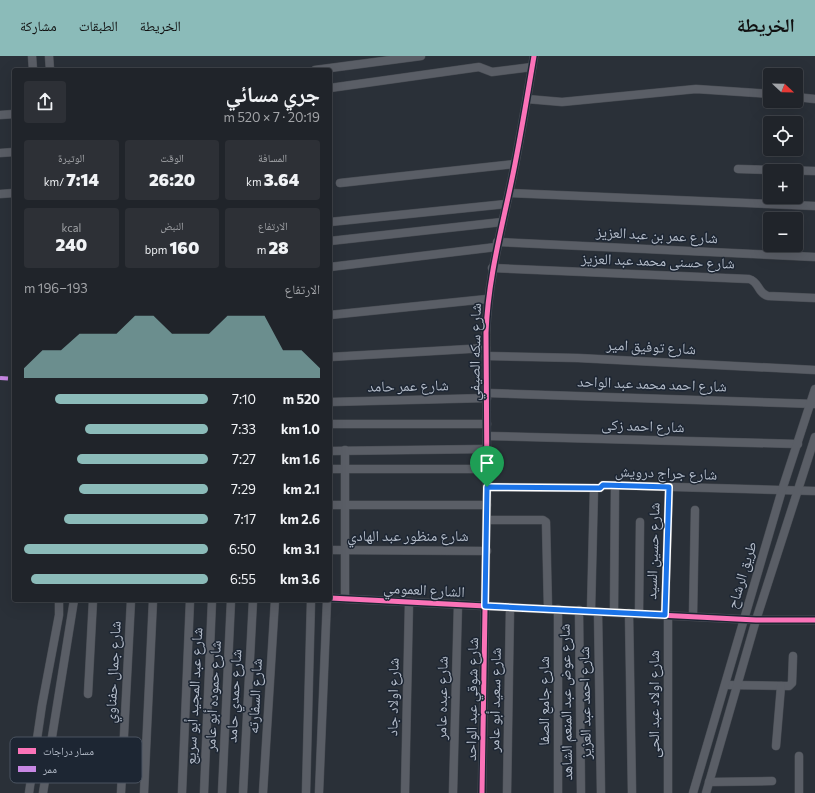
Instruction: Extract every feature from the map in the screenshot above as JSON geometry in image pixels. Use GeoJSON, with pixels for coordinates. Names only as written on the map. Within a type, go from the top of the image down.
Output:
{"type":"FeatureCollection","features":[{"type":"Feature","properties":{"kind":"street"},"geometry":{"type":"LineString","coordinates":[[32,56],[33,68]]}},
{"type":"Feature","properties":{"kind":"street"},"geometry":{"type":"LineString","coordinates":[[49,56],[50,68]]}},
{"type":"Feature","properties":{"kind":"street"},"geometry":{"type":"LineString","coordinates":[[330,68],[421,56]]}},
{"type":"Feature","properties":{"kind":"street","name":"شارع سكه الصيفي"},"geometry":{"type":"LineString","coordinates":[[485,606],[487,551],[486,352],[488,300],[492,268],[515,164],[534,56]]}},
{"type":"Feature","properties":{"kind":"street"},"geometry":{"type":"LineString","coordinates":[[332,88],[479,67],[492,72],[532,67]]}},
{"type":"Feature","properties":{"kind":"street"},"geometry":{"type":"LineString","coordinates":[[527,99],[562,102],[696,89],[763,94]]}},
{"type":"Feature","properties":{"kind":"street"},"geometry":{"type":"LineString","coordinates":[[803,98],[815,99]]}},
{"type":"Feature","properties":{"kind":"street"},"geometry":{"type":"LineString","coordinates":[[0,115],[12,114]]}},
{"type":"Feature","properties":{"kind":"street"},"geometry":{"type":"LineString","coordinates":[[0,153],[12,152]]}},
{"type":"Feature","properties":{"kind":"street"},"geometry":{"type":"LineString","coordinates":[[340,183],[515,164]]}},
{"type":"Feature","properties":{"kind":"street"},"geometry":{"type":"LineString","coordinates":[[738,169],[815,171]]}},
{"type":"Feature","properties":{"kind":"street"},"geometry":{"type":"LineString","coordinates":[[0,194],[12,193]]}},
{"type":"Feature","properties":{"kind":"street"},"geometry":{"type":"LineString","coordinates":[[509,193],[815,206]]}},
{"type":"Feature","properties":{"kind":"street"},"geometry":{"type":"LineString","coordinates":[[332,222],[506,204]]}},
{"type":"Feature","properties":{"kind":"street"},"geometry":{"type":"LineString","coordinates":[[332,241],[502,222]]}},
{"type":"Feature","properties":{"kind":"street","name":"شارع عمر بن عبد العزيز"},"geometry":{"type":"LineString","coordinates":[[332,267],[497,245],[815,257]]}},
{"type":"Feature","properties":{"kind":"street","name":"شارع حسنى محمد عبد العزيز"},"geometry":{"type":"LineString","coordinates":[[492,268],[749,279],[756,282],[761,293],[768,296],[815,298]]}},
{"type":"Feature","properties":{"kind":"street"},"geometry":{"type":"LineString","coordinates":[[332,315],[488,300]]}},
{"type":"Feature","properties":{"kind":"street","name":"شارع توفيق امير"},"geometry":{"type":"LineString","coordinates":[[332,357],[486,352],[815,370]]}},
{"type":"Feature","properties":{"kind":"street","name":"طريق الرشاح"},"geometry":{"type":"LineString","coordinates":[[693,793],[726,685],[782,490],[813,404],[815,389]]}},
{"type":"Feature","properties":{"kind":"street","name":"شارع عمر حامد"},"geometry":{"type":"LineString","coordinates":[[332,402],[487,396]]}},
{"type":"Feature","properties":{"kind":"street","name":"شارع احمد محمد عبد الواحد"},"geometry":{"type":"LineString","coordinates":[[487,396],[813,404]]}},
{"type":"Feature","properties":{"kind":"street"},"geometry":{"type":"LineString","coordinates":[[332,424],[487,424]]}},
{"type":"Feature","properties":{"kind":"street","name":"شارع احمد زكى"},"geometry":{"type":"LineString","coordinates":[[487,436],[798,444]]}},
{"type":"Feature","properties":{"kind":"street","name":"طريق الرشاح"},"geometry":{"type":"LineString","coordinates":[[706,793],[756,620],[797,491],[812,456],[815,437]]}},
{"type":"Feature","properties":{"kind":"street"},"geometry":{"type":"LineString","coordinates":[[332,451],[487,449]]}},
{"type":"Feature","properties":{"kind":"street"},"geometry":{"type":"LineString","coordinates":[[345,450],[345,598]]}},
{"type":"Feature","properties":{"kind":"street"},"geometry":{"type":"LineString","coordinates":[[332,469],[487,469]]}},
{"type":"Feature","properties":{"kind":"street","name":"شارع جراج درويش"},"geometry":{"type":"LineString","coordinates":[[487,487],[600,488],[603,485],[815,491]]}},
{"type":"Feature","properties":{"kind":"street"},"geometry":{"type":"LineString","coordinates":[[614,612],[615,486]]}},
{"type":"Feature","properties":{"kind":"street","name":"شارع حسين السيد"},"geometry":{"type":"LineString","coordinates":[[666,615],[669,487]]}},
{"type":"Feature","properties":{"kind":"street","name":"شارع احمد عبد العزيز"},"geometry":{"type":"LineString","coordinates":[[594,488],[594,612],[601,793]]}},
{"type":"Feature","properties":{"kind":"street"},"geometry":{"type":"LineString","coordinates":[[332,505],[487,505]]}},
{"type":"Feature","properties":{"kind":"street"},"geometry":{"type":"LineString","coordinates":[[693,616],[694,510]]}},
{"type":"Feature","properties":{"kind":"street"},"geometry":{"type":"LineString","coordinates":[[487,520],[543,520],[546,522],[548,609]]}},
{"type":"Feature","properties":{"kind":"street"},"geometry":{"type":"LineString","coordinates":[[639,614],[640,522]]}},
{"type":"Feature","properties":{"kind":"street","name":"شارع منظور عبد الهادي"},"geometry":{"type":"LineString","coordinates":[[332,550],[487,551]]}},
{"type":"Feature","properties":{"kind":"street","name":"الشارع العمومي"},"geometry":{"type":"LineString","coordinates":[[332,598],[756,620],[815,620]]}},
{"type":"Feature","properties":{"kind":"street"},"geometry":{"type":"LineString","coordinates":[[37,737],[59,615],[59,602]]}},
{"type":"Feature","properties":{"kind":"street"},"geometry":{"type":"LineString","coordinates":[[52,737],[74,602]]}},
{"type":"Feature","properties":{"kind":"street"},"geometry":{"type":"LineString","coordinates":[[88,694],[93,602]]}},
{"type":"Feature","properties":{"kind":"street","name":"شارع جمال حفناوي"},"geometry":{"type":"LineString","coordinates":[[124,737],[130,602]]}},
{"type":"Feature","properties":{"kind":"street"},"geometry":{"type":"LineString","coordinates":[[144,793],[153,602]]}},
{"type":"Feature","properties":{"kind":"street"},"geometry":{"type":"LineString","coordinates":[[182,793],[190,602]]}},
{"type":"Feature","properties":{"kind":"street","name":"شارع عبد المجيد أبو سريع"},"geometry":{"type":"LineString","coordinates":[[204,793],[212,602]]}},
{"type":"Feature","properties":{"kind":"street","name":"شارع حموده أبو عامر"},"geometry":{"type":"LineString","coordinates":[[222,793],[231,602]]}},
{"type":"Feature","properties":{"kind":"street","name":"شارع حمدي حامد"},"geometry":{"type":"LineString","coordinates":[[243,793],[253,602]]}},
{"type":"Feature","properties":{"kind":"street","name":"شارع السفارته"},"geometry":{"type":"LineString","coordinates":[[263,793],[274,602]]}},
{"type":"Feature","properties":{"kind":"street"},"geometry":{"type":"LineString","coordinates":[[306,793],[311,602]]}},
{"type":"Feature","properties":{"kind":"street"},"geometry":{"type":"LineString","coordinates":[[319,793],[327,602]]}},
{"type":"Feature","properties":{"kind":"street","name":"شارع اولاد جاد"},"geometry":{"type":"LineString","coordinates":[[405,793],[409,602]]}},
{"type":"Feature","properties":{"kind":"street","name":"شارع عبده عامر"},"geometry":{"type":"LineString","coordinates":[[454,793],[458,604]]}},
{"type":"Feature","properties":{"kind":"street","name":"شارع شوقي عبد الواحد"},"geometry":{"type":"LineString","coordinates":[[482,793],[485,606]]}},
{"type":"Feature","properties":{"kind":"street","name":"شارع سعيد أبو عامر"},"geometry":{"type":"LineString","coordinates":[[507,793],[510,607]]}},
{"type":"Feature","properties":{"kind":"street","name":"شارع جامع الصفا"},"geometry":{"type":"LineString","coordinates":[[558,610],[558,793]]}},
{"type":"Feature","properties":{"kind":"street","name":"شارع عوض عبد المنعم الشاهد"},"geometry":{"type":"LineString","coordinates":[[579,610],[581,793]]}},
{"type":"Feature","properties":{"kind":"street"},"geometry":{"type":"LineString","coordinates":[[629,613],[632,793]]}},
{"type":"Feature","properties":{"kind":"street","name":"شارع اولاد عبد الحى"},"geometry":{"type":"LineString","coordinates":[[666,615],[668,793]]}},
{"type":"Feature","properties":{"kind":"street"},"geometry":{"type":"LineString","coordinates":[[726,685],[789,686],[792,683],[793,656]]}},
{"type":"Feature","properties":{"kind":"street"},"geometry":{"type":"LineString","coordinates":[[776,746],[781,686]]}},
{"type":"Feature","properties":{"kind":"street"},"geometry":{"type":"LineString","coordinates":[[799,756],[799,793]]}},
{"type":"Feature","properties":{"kind":"street"},"geometry":{"type":"LineString","coordinates":[[709,782],[772,781]]}},
{"type":"Feature","properties":{"kind":"street"},"geometry":{"type":"LineString","coordinates":[[28,793],[30,783]]}},
{"type":"Feature","properties":{"kind":"street"},"geometry":{"type":"LineString","coordinates":[[43,793],[45,783]]}},
{"type":"Feature","properties":{"kind":"street","name":"شارع جمال حفناوي"},"geometry":{"type":"LineString","coordinates":[[121,783],[121,793]]}},
{"type":"Feature","properties":{"kind":"marked path"},"geometry":{"type":"LineString","coordinates":[[0,378],[12,379]]}},
{"type":"Feature","properties":{"kind":"cycle path"},"geometry":{"type":"LineString","coordinates":[[482,793],[487,487],[487,311],[493,269],[523,124],[534,56]]}},
{"type":"Feature","properties":{"kind":"cycle path"},"geometry":{"type":"LineString","coordinates":[[332,598],[756,620],[815,620]]}},
{"type":"Feature","properties":{"kind":"route"},"geometry":{"type":"LineString","coordinates":[[603,485],[669,487],[665,615],[485,606],[487,487],[600,488],[603,485]]}}]}
